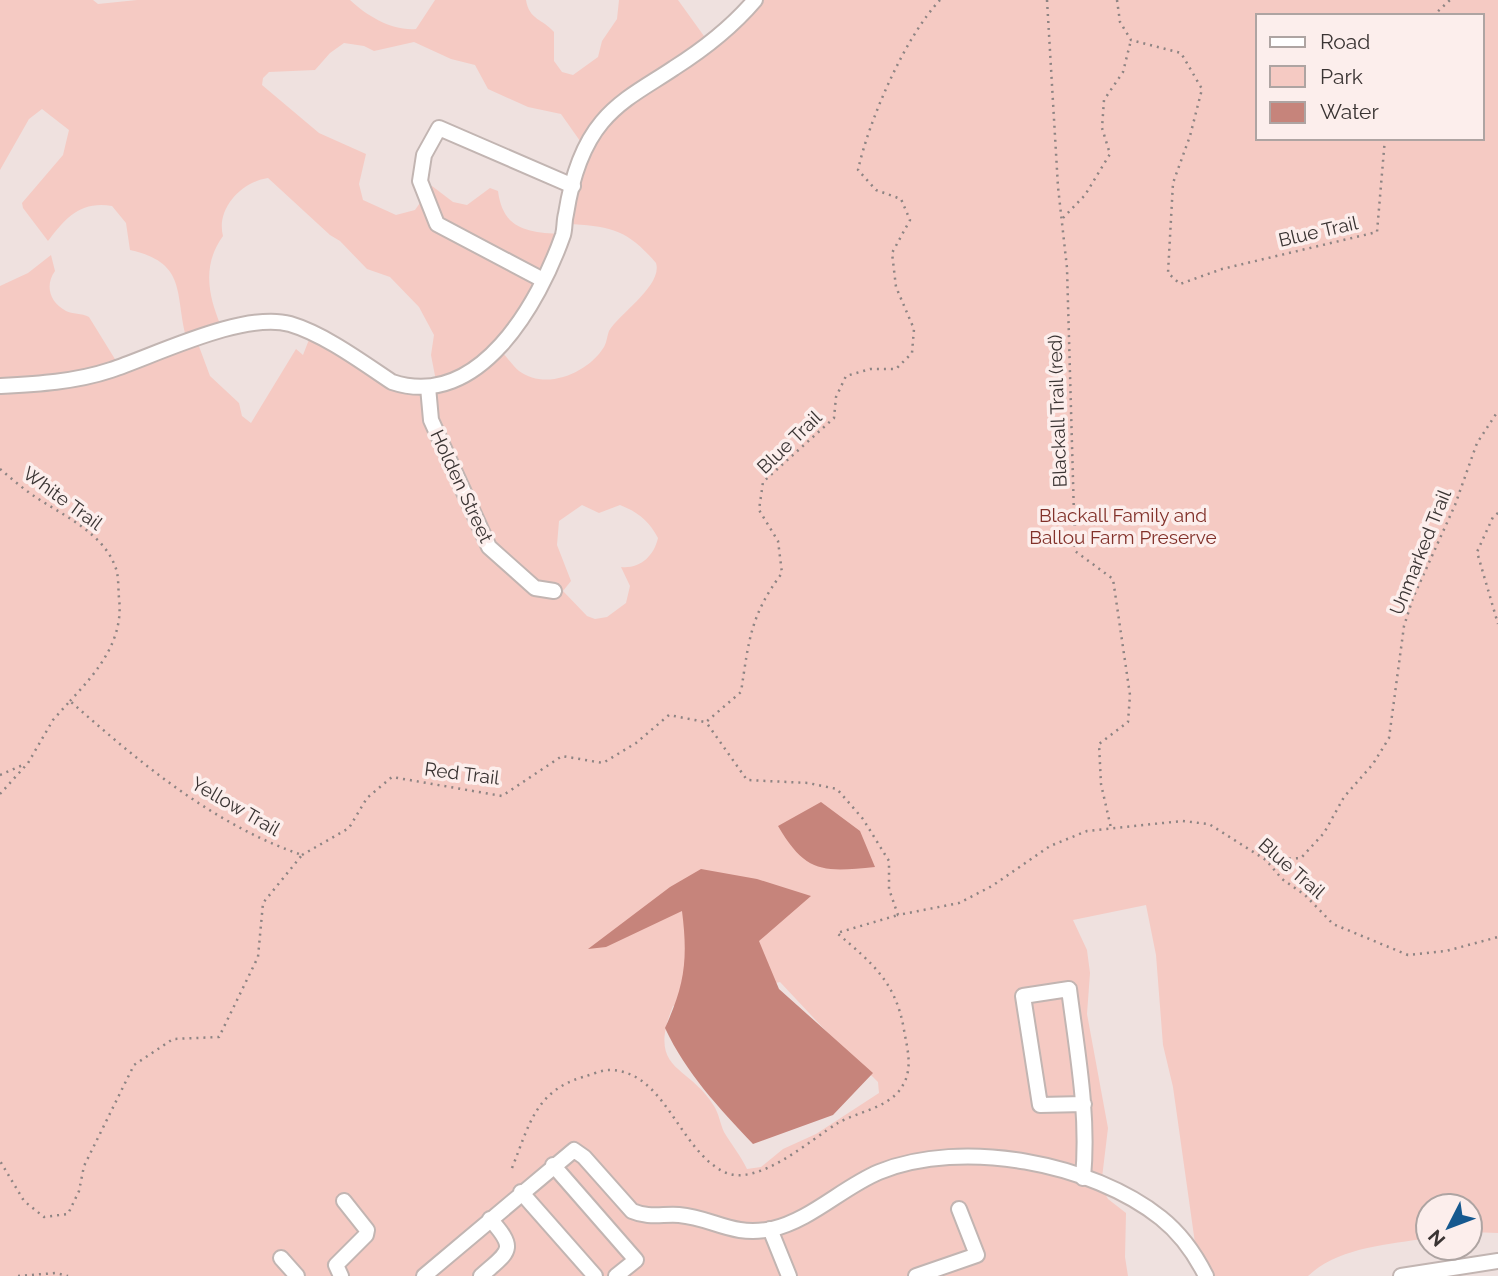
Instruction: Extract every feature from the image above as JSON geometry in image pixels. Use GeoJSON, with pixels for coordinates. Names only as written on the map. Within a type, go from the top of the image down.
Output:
{"type":"FeatureCollection","features":[{"type":"Feature","properties":{"kind":"street"},"geometry":{"type":"LineString","coordinates":[[0,386],[83,378],[225,330],[265,321],[289,324],[309,333],[392,382],[428,387],[464,377],[491,355],[506,338],[543,281],[564,232],[573,186],[584,150],[613,111],[702,50],[755,0]]}},
{"type":"Feature","properties":{"kind":"street"},"geometry":{"type":"LineString","coordinates":[[543,281],[437,224],[420,181],[424,155],[439,128],[573,186]]}},
{"type":"Feature","properties":{"kind":"street","name":"Holden Street"},"geometry":{"type":"LineString","coordinates":[[428,387],[431,419],[489,547],[535,588],[554,591]]}},
{"type":"Feature","properties":{"kind":"street"},"geometry":{"type":"LineString","coordinates":[[1083,1178],[1087,1137],[1084,1104],[1069,989],[1023,996],[1041,1105],[1084,1104]]}},
{"type":"Feature","properties":{"kind":"street"},"geometry":{"type":"LineString","coordinates":[[424,1276],[568,1152],[578,1152],[632,1210],[642,1215],[681,1215],[739,1231],[770,1229],[803,1215],[879,1172],[922,1160],[976,1156],[1014,1160],[1083,1178],[1126,1195],[1162,1219],[1186,1242],[1206,1276]]}},
{"type":"Feature","properties":{"kind":"street"},"geometry":{"type":"LineString","coordinates":[[553,1165],[636,1260],[616,1276]]}},
{"type":"Feature","properties":{"kind":"street"},"geometry":{"type":"LineString","coordinates":[[521,1192],[595,1276]]}},
{"type":"Feature","properties":{"kind":"street"},"geometry":{"type":"LineString","coordinates":[[323,1276],[338,1270],[368,1230],[344,1201]]}},
{"type":"Feature","properties":{"kind":"street"},"geometry":{"type":"LineString","coordinates":[[916,1276],[977,1255],[959,1209]]}},
{"type":"Feature","properties":{"kind":"street"},"geometry":{"type":"LineString","coordinates":[[481,1276],[507,1253],[509,1246],[506,1237],[490,1219]]}},
{"type":"Feature","properties":{"kind":"street"},"geometry":{"type":"LineString","coordinates":[[770,1229],[789,1276]]}},
{"type":"Feature","properties":{"kind":"street"},"geometry":{"type":"LineString","coordinates":[[281,1258],[297,1276]]}},
{"type":"Feature","properties":{"kind":"street"},"geometry":{"type":"LineString","coordinates":[[1401,1276],[1498,1261]]}},
{"type":"Feature","properties":{"kind":"path","name":"Blue Trail"},"geometry":{"type":"LineString","coordinates":[[706,722],[741,692],[749,634],[762,600],[782,573],[778,541],[759,510],[764,482],[834,418],[836,397],[846,376],[870,369],[896,369],[912,353],[914,329],[896,287],[892,253],[910,220],[901,199],[876,190],[858,170],[863,147],[901,59],[921,20],[940,0]]}},
{"type":"Feature","properties":{"kind":"path","name":"Blackall Trail (red)"},"geometry":{"type":"LineString","coordinates":[[1047,0],[1058,187],[1063,218],[1075,551],[1113,579],[1130,695],[1128,722],[1098,744],[1101,784],[1111,828]]}},
{"type":"Feature","properties":{"kind":"path"},"geometry":{"type":"LineString","coordinates":[[1063,218],[1085,195],[1110,154],[1102,128],[1104,100],[1123,72],[1131,40],[1120,22],[1117,0]]}},
{"type":"Feature","properties":{"kind":"path"},"geometry":{"type":"LineString","coordinates":[[1435,14],[1450,0]]}},
{"type":"Feature","properties":{"kind":"path","name":"Blue Trail"},"geometry":{"type":"LineString","coordinates":[[1131,40],[1181,53],[1202,89],[1173,183],[1168,273],[1180,284],[1222,269],[1377,232],[1385,140]]}},
{"type":"Feature","properties":{"kind":"path","name":"Unmarked Trail"},"geometry":{"type":"LineString","coordinates":[[1266,860],[1301,858],[1324,833],[1344,797],[1373,764],[1390,738],[1404,626],[1413,598],[1455,505],[1476,443],[1498,411]]}},
{"type":"Feature","properties":{"kind":"path","name":"White Trail"},"geometry":{"type":"LineString","coordinates":[[0,469],[35,497],[65,513],[102,545],[115,566],[121,615],[119,633],[108,653],[71,701]]}},
{"type":"Feature","properties":{"kind":"path"},"geometry":{"type":"LineString","coordinates":[[1498,513],[1493,517],[1477,552],[1498,624]]}},
{"type":"Feature","properties":{"kind":"path"},"geometry":{"type":"LineString","coordinates":[[0,794],[28,763],[53,720],[71,701]]}},
{"type":"Feature","properties":{"kind":"path","name":"Yellow Trail"},"geometry":{"type":"LineString","coordinates":[[71,701],[184,794],[270,844],[302,855]]}},
{"type":"Feature","properties":{"kind":"path","name":"Red Trail"},"geometry":{"type":"LineString","coordinates":[[302,855],[349,828],[367,798],[392,777],[502,796],[562,756],[603,763],[636,743],[669,715],[706,722]]}},
{"type":"Feature","properties":{"kind":"path"},"geometry":{"type":"LineString","coordinates":[[706,722],[747,780],[808,783],[837,789],[863,819],[889,861],[889,889],[898,915]]}},
{"type":"Feature","properties":{"kind":"path"},"geometry":{"type":"LineString","coordinates":[[0,775],[28,763]]}},
{"type":"Feature","properties":{"kind":"path","name":"Blue Trail"},"geometry":{"type":"LineString","coordinates":[[512,1168],[533,1115],[548,1093],[569,1081],[607,1070],[633,1073],[649,1086],[673,1119],[709,1159],[732,1174],[751,1173],[803,1150],[838,1123],[887,1100],[898,1092],[909,1074],[910,1059],[902,1016],[894,994],[877,967],[837,933],[898,915],[959,903],[992,886],[1050,846],[1087,831],[1182,821],[1209,824],[1266,860],[1282,879],[1305,895],[1333,924],[1408,955],[1446,951],[1498,937]]}},
{"type":"Feature","properties":{"kind":"path"},"geometry":{"type":"LineString","coordinates":[[0,1161],[24,1201],[44,1217],[68,1214],[79,1191],[84,1166],[134,1065],[173,1039],[219,1037],[258,957],[263,903],[302,855]]}},
{"type":"Feature","properties":{"kind":"path"},"geometry":{"type":"LineString","coordinates":[[18,1276],[68,1276]]}},
{"type":"Feature","properties":{"kind":"green space","name":"Blackall Family and Ballou Farm Preserve"},"geometry":{"type":"Polygon","coordinates":[[[0,0],[93,0],[98,4],[137,0],[350,0],[380,21],[398,28],[416,29],[435,0],[526,0],[530,12],[554,32],[554,61],[562,72],[573,75],[598,57],[602,41],[617,19],[619,0],[678,0],[709,43],[758,0],[1498,0],[1498,1233],[1484,1232],[1484,1192],[1414,1192],[1414,1240],[1349,1253],[1320,1266],[1308,1276],[1197,1276],[1195,1243],[1173,1087],[1163,1045],[1156,955],[1146,905],[1073,920],[1087,950],[1090,973],[1087,1014],[1108,1128],[1101,1186],[1108,1199],[1126,1213],[1125,1257],[1128,1276],[0,1276],[0,286],[28,273],[51,255],[55,271],[50,282],[52,298],[66,311],[89,317],[118,364],[187,340],[176,283],[171,273],[162,263],[130,250],[126,223],[112,206],[82,209],[68,218],[48,241],[23,208],[22,203],[63,155],[69,130],[42,109],[29,119],[0,170],[0,0]],[[414,42],[374,51],[364,46],[344,43],[330,53],[315,70],[269,72],[263,78],[262,85],[319,133],[366,154],[359,184],[363,200],[396,215],[415,210],[432,186],[453,202],[467,205],[490,188],[498,191],[505,214],[511,221],[528,230],[561,234],[501,351],[519,371],[530,377],[554,379],[566,376],[588,365],[597,356],[614,324],[653,280],[656,263],[636,243],[617,232],[595,226],[567,224],[585,148],[561,114],[528,107],[488,89],[475,65],[451,59],[414,42]],[[268,178],[240,191],[223,216],[223,236],[212,258],[209,280],[221,326],[197,341],[210,376],[239,403],[242,416],[251,423],[296,349],[303,355],[310,337],[400,381],[437,386],[431,355],[434,335],[419,307],[390,277],[367,269],[340,241],[268,178]],[[582,505],[559,521],[557,545],[571,581],[563,591],[587,616],[595,619],[607,617],[626,603],[630,586],[621,567],[634,566],[645,560],[650,556],[658,538],[638,514],[620,505],[599,513],[582,505]],[[780,982],[673,1006],[666,1028],[664,1044],[668,1056],[674,1065],[704,1092],[714,1106],[724,1132],[747,1169],[761,1167],[783,1149],[816,1134],[879,1093],[878,1082],[856,1063],[780,982]]]}},
{"type":"Feature","properties":{"kind":"water"},"geometry":{"type":"Polygon","coordinates":[[[821,802],[860,831],[875,867],[829,869],[818,866],[798,853],[788,842],[778,826],[821,802]]]}},
{"type":"Feature","properties":{"kind":"water"},"geometry":{"type":"Polygon","coordinates":[[[701,869],[757,879],[811,896],[759,941],[779,989],[873,1073],[833,1115],[753,1144],[693,1075],[665,1028],[681,984],[685,958],[682,911],[606,947],[588,949],[670,887],[701,869]]]}}]}
